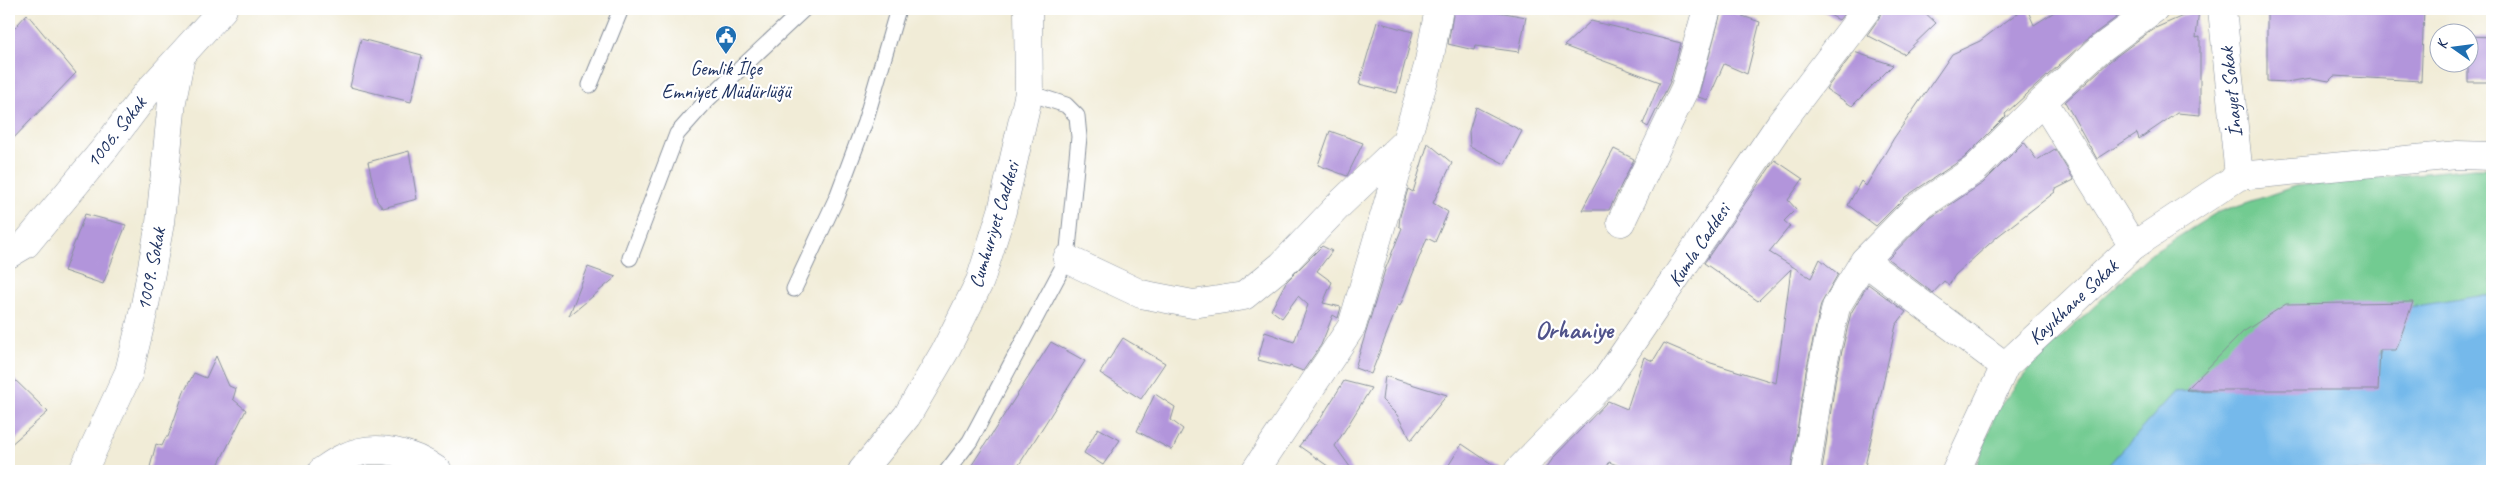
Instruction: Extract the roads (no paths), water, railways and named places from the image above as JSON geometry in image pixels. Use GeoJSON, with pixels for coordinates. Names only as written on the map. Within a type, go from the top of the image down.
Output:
{"type":"FeatureCollection","features":[{"type":"Feature","properties":{"kind":"street","name":"1006. Sokak"},"geometry":{"type":"LineString","coordinates":[[9,254],[26,244],[106,147],[146,94],[223,9]]}},
{"type":"Feature","properties":{"kind":"street","name":"Cumhuriyet Caddesi"},"geometry":{"type":"LineString","coordinates":[[862,471],[907,416],[945,351],[980,281],[1002,211],[1029,93],[1028,9]]}},
{"type":"Feature","properties":{"kind":"street"},"geometry":{"type":"LineString","coordinates":[[1255,471],[1352,326],[1428,66],[1439,9]]}},
{"type":"Feature","properties":{"kind":"street"},"geometry":{"type":"LineString","coordinates":[[1621,222],[1684,88],[1706,9]]}},
{"type":"Feature","properties":{"kind":"street","name":"Kumla Caddesi"},"geometry":{"type":"LineString","coordinates":[[1518,471],[1606,380],[1780,124],[1867,9]]}},
{"type":"Feature","properties":{"kind":"street"},"geometry":{"type":"LineString","coordinates":[[1806,471],[1821,373],[1836,307],[1864,261],[1914,210],[1974,170],[2043,101],[2100,49],[2154,9]]}},
{"type":"Feature","properties":{"kind":"street","name":"İnayet Sokak"},"geometry":{"type":"LineString","coordinates":[[2222,9],[2239,176]]}},
{"type":"Feature","properties":{"kind":"street","name":"1009. Sokak"},"geometry":{"type":"LineString","coordinates":[[83,471],[129,372],[145,305],[160,223],[172,101],[180,56]]}},
{"type":"Feature","properties":{"kind":"street"},"geometry":{"type":"LineString","coordinates":[[2043,101],[2133,246]]}},
{"type":"Feature","properties":{"kind":"street"},"geometry":{"type":"LineString","coordinates":[[1067,259],[1141,294],[1193,304],[1244,296],[1282,265],[1340,204],[1406,141]]}},
{"type":"Feature","properties":{"kind":"street"},"geometry":{"type":"LineString","coordinates":[[2239,176],[2457,155],[2492,156]]}},
{"type":"Feature","properties":{"kind":"street","name":"Kayıkhane Sokak"},"geometry":{"type":"LineString","coordinates":[[1956,471],[2005,366],[2133,246],[2239,176]]}},
{"type":"Feature","properties":{"kind":"street"},"geometry":{"type":"LineString","coordinates":[[1864,261],[2005,366]]}},
{"type":"Feature","properties":{"kind":"street"},"geometry":{"type":"LineString","coordinates":[[322,471],[346,456],[372,450],[403,453],[422,460],[438,471]]}},
{"type":"Feature","properties":{"kind":"street"},"geometry":{"type":"LineString","coordinates":[[346,456],[393,467],[399,471]]}},
{"type":"Feature","properties":{"kind":"lane"},"geometry":{"type":"LineString","coordinates":[[590,85],[621,9]]}},
{"type":"Feature","properties":{"kind":"lane"},"geometry":{"type":"LineString","coordinates":[[630,258],[677,134],[708,99],[804,9]]}},
{"type":"Feature","properties":{"kind":"lane"},"geometry":{"type":"LineString","coordinates":[[794,289],[837,197],[862,130],[898,9]]}},
{"type":"Feature","properties":{"kind":"lane"},"geometry":{"type":"LineString","coordinates":[[948,471],[974,432],[1067,259],[1079,137],[1077,116],[1066,104],[1029,93]]}},
{"type":"Feature","properties":{"kind":"water"},"geometry":{"type":"Polygon","coordinates":[[[2480,296],[2492,296],[2492,471],[2103,471],[2175,392],[2366,382],[2403,308],[2480,296]]]}},
{"type":"Feature","properties":{"kind":"place","name":"Gemlik İlçe Emniyet Müdürlüğü"},"geometry":{"type":"Point","coordinates":[726,55]}},
{"type":"Feature","properties":{"kind":"district","name":"Orhaniye"},"geometry":{"type":"Point","coordinates":[1574,330]}}]}
